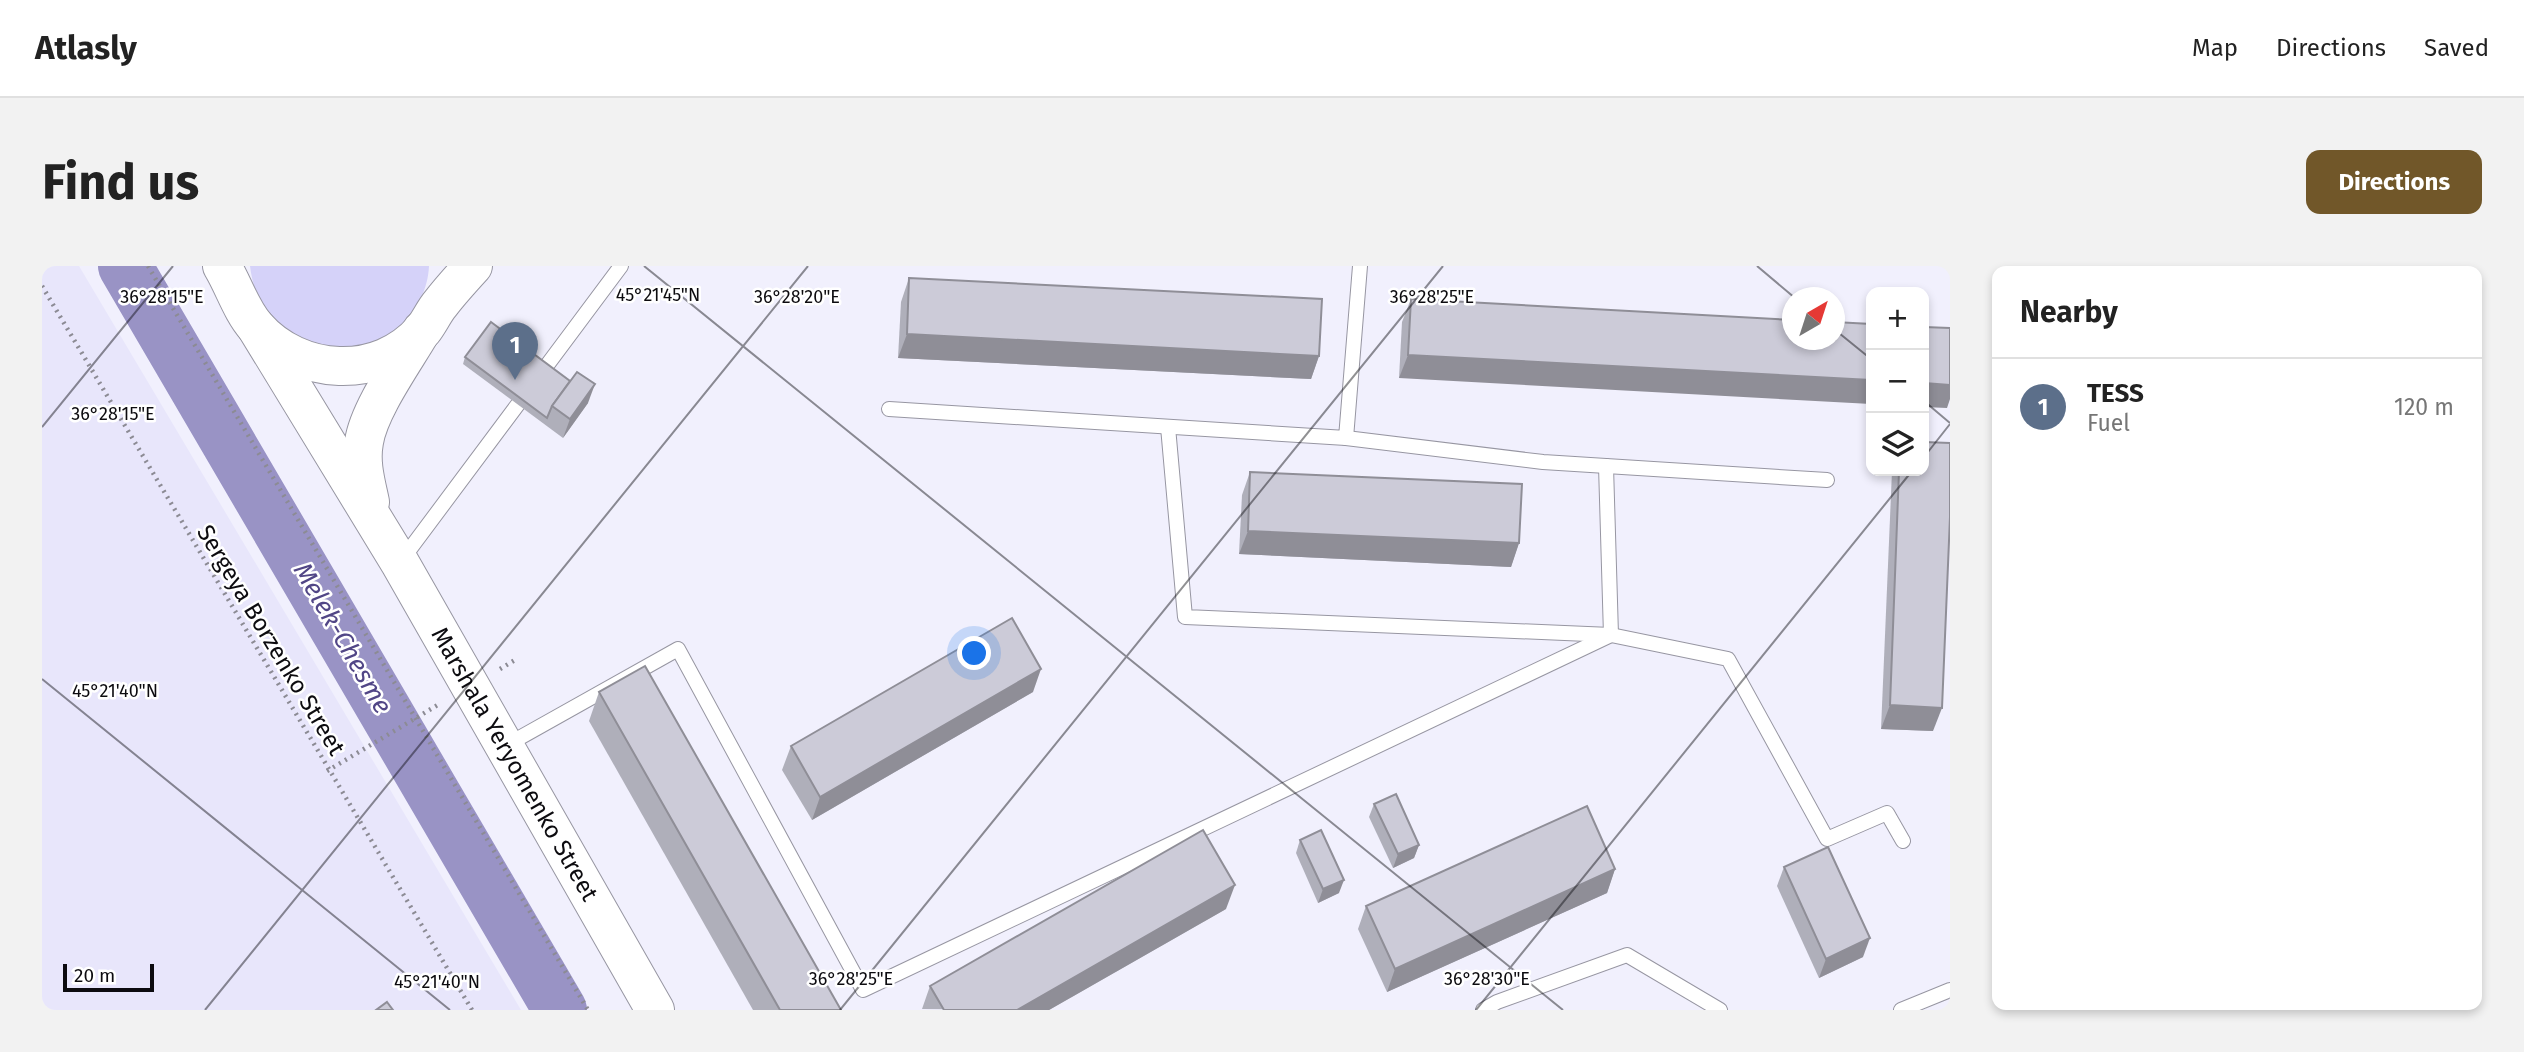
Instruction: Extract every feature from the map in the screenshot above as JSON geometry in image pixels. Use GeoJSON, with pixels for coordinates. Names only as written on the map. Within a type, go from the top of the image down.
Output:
{"type":"FeatureCollection","features":[{"type":"Feature","properties":{"kind":"main road"},"geometry":{"type":"LineString","coordinates":[[256,327],[282,351],[314,364],[347,367],[380,360],[398,351],[431,317],[448,266]]}},
{"type":"Feature","properties":{"kind":"main road","name":"Marshala Yeryomenko Street"},"geometry":{"type":"LineString","coordinates":[[374,518],[363,473],[364,442],[373,413],[431,317],[473,266]]}},
{"type":"Feature","properties":{"kind":"main road","name":"Marshala Yeryomenko Street"},"geometry":{"type":"LineString","coordinates":[[229,274],[243,309],[400,562],[654,1010]]}},
{"type":"Feature","properties":{"kind":"lane"},"geometry":{"type":"LineString","coordinates":[[400,562],[621,266]]}},
{"type":"Feature","properties":{"kind":"lane"},"geometry":{"type":"LineString","coordinates":[[1346,438],[1360,266]]}},
{"type":"Feature","properties":{"kind":"lane"},"geometry":{"type":"LineString","coordinates":[[890,409],[1346,438],[1543,462],[1827,480]]}},
{"type":"Feature","properties":{"kind":"lane"},"geometry":{"type":"LineString","coordinates":[[1168,427],[1185,617],[1611,635],[1728,659],[1827,839],[1887,813],[1903,841]]}},
{"type":"Feature","properties":{"kind":"lane"},"geometry":{"type":"LineString","coordinates":[[1606,466],[1611,635]]}},
{"type":"Feature","properties":{"kind":"lane"},"geometry":{"type":"LineString","coordinates":[[503,747],[678,649],[863,990],[1611,635]]}},
{"type":"Feature","properties":{"kind":"lane"},"geometry":{"type":"LineString","coordinates":[[1483,1010],[1497,1002],[1627,955],[1720,1010]]}},
{"type":"Feature","properties":{"kind":"lane"},"geometry":{"type":"LineString","coordinates":[[1901,1010],[1950,990]]}},
{"type":"Feature","properties":{"kind":"path"},"geometry":{"type":"LineString","coordinates":[[148,266],[588,1010]]}},
{"type":"Feature","properties":{"kind":"path","name":"Sergeya Borzenko Street"},"geometry":{"type":"LineString","coordinates":[[42,286],[327,771],[472,1010]]}},
{"type":"Feature","properties":{"kind":"path"},"geometry":{"type":"LineString","coordinates":[[327,771],[415,718]]}},
{"type":"Feature","properties":{"kind":"shaded area"},"geometry":{"type":"Polygon","coordinates":[[[42,266],[79,266],[521,1010],[42,1010],[42,266]]]}},
{"type":"Feature","properties":{"kind":"shaded area"},"geometry":{"type":"Polygon","coordinates":[[[250,266],[429,266],[420,300],[399,327],[385,338],[369,345],[334,350],[291,335],[270,318],[260,302],[250,266]]]}},
{"type":"Feature","properties":{"kind":"building"},"geometry":{"type":"Polygon","coordinates":[[[909,278],[1322,299],[1319,356],[907,334],[909,278]]]}},
{"type":"Feature","properties":{"kind":"building"},"geometry":{"type":"Polygon","coordinates":[[[1411,299],[1782,319],[1782,350],[1845,350],[1845,323],[1866,324],[1866,380],[1408,355],[1411,299]]]}},
{"type":"Feature","properties":{"kind":"building"},"geometry":{"type":"Polygon","coordinates":[[[491,322],[570,381],[547,418],[465,357],[491,322]]]}},
{"type":"Feature","properties":{"kind":"building"},"geometry":{"type":"Polygon","coordinates":[[[1929,327],[1950,328],[1950,385],[1929,383],[1929,327]]]}},
{"type":"Feature","properties":{"kind":"building"},"geometry":{"type":"Polygon","coordinates":[[[577,372],[595,384],[570,419],[552,406],[577,372]]]}},
{"type":"Feature","properties":{"kind":"building"},"geometry":{"type":"Polygon","coordinates":[[[1929,442],[1950,443],[1950,517],[1942,708],[1890,705],[1899,476],[1929,476],[1929,442]]]}},
{"type":"Feature","properties":{"kind":"building"},"geometry":{"type":"Polygon","coordinates":[[[1250,472],[1522,484],[1519,543],[1248,531],[1250,472]]]}},
{"type":"Feature","properties":{"kind":"building"},"geometry":{"type":"Polygon","coordinates":[[[1012,618],[1041,669],[820,797],[791,746],[1012,618]]]}},
{"type":"Feature","properties":{"kind":"building"},"geometry":{"type":"Polygon","coordinates":[[[645,666],[841,1010],[780,1010],[599,692],[645,666]]]}},
{"type":"Feature","properties":{"kind":"building"},"geometry":{"type":"Polygon","coordinates":[[[1396,794],[1419,845],[1398,854],[1374,804],[1396,794]]]}},
{"type":"Feature","properties":{"kind":"building"},"geometry":{"type":"Polygon","coordinates":[[[1587,806],[1615,869],[1395,969],[1366,906],[1587,806]]]}},
{"type":"Feature","properties":{"kind":"building"},"geometry":{"type":"Polygon","coordinates":[[[1203,830],[1235,885],[1017,1010],[944,1010],[930,986],[1203,830]]]}},
{"type":"Feature","properties":{"kind":"building"},"geometry":{"type":"Polygon","coordinates":[[[1321,830],[1344,880],[1323,889],[1300,840],[1321,830]]]}},
{"type":"Feature","properties":{"kind":"building"},"geometry":{"type":"Polygon","coordinates":[[[1828,847],[1870,938],[1826,959],[1784,867],[1828,847]]]}},
{"type":"Feature","properties":{"kind":"building"},"geometry":{"type":"Polygon","coordinates":[[[387,1002],[393,1010],[376,1010],[387,1002]]]}},
{"type":"Feature","properties":{"kind":"waterway","name":"Melek-Chesme"},"geometry":{"type":"LineString","coordinates":[[125,266],[560,1010]]}},
{"type":"Feature","properties":{"kind":"place","name":"TESS"},"geometry":{"type":"Point","coordinates":[515,380]}}]}
